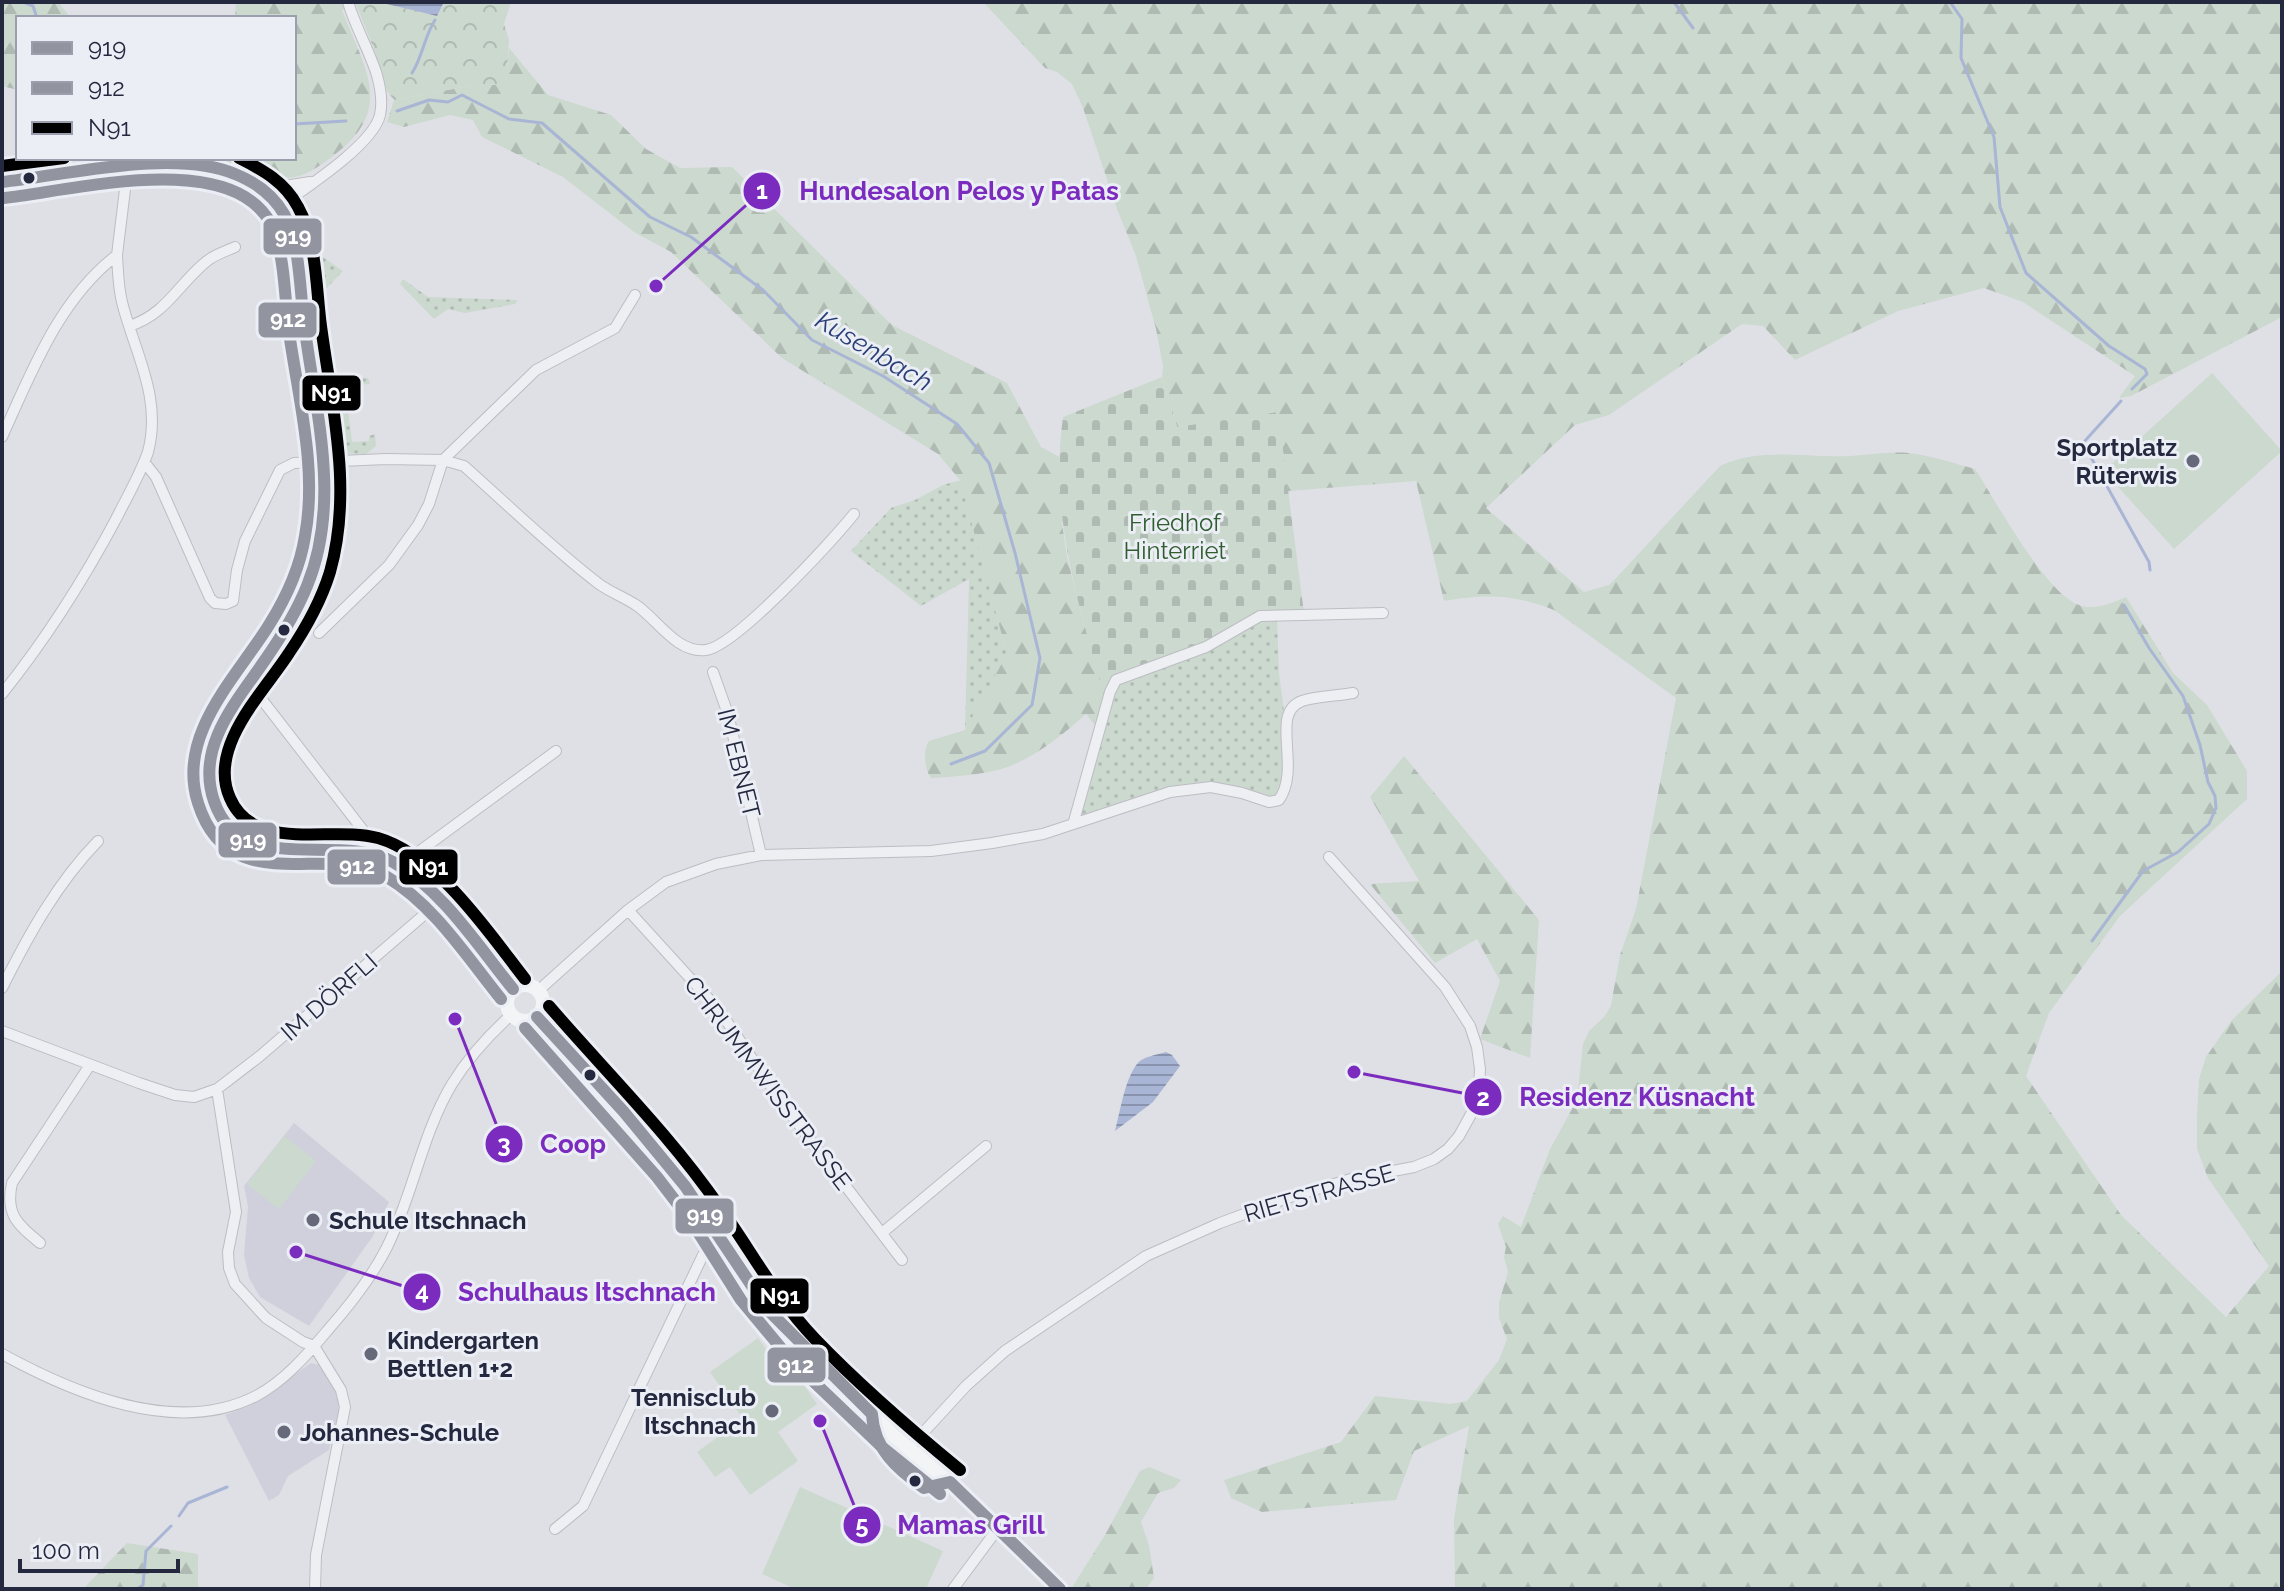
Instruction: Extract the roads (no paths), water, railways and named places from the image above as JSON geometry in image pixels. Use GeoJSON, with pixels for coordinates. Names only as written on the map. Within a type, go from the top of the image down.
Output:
{"type":"FeatureCollection","features":[{"type":"Feature","properties":{"kind":"main road"},"geometry":{"type":"LineString","coordinates":[[2,182],[128,165],[200,166],[238,175],[256,185],[279,207],[289,230],[323,461],[325,516],[314,569],[295,612],[219,730],[209,771],[216,808],[223,819],[245,838],[272,848],[333,848],[369,852],[404,867],[439,902],[513,989]]}},
{"type":"Feature","properties":{"kind":"main road"},"geometry":{"type":"LineString","coordinates":[[526,984],[539,990],[543,1004],[537,1017],[524,1021],[511,1015],[507,1001],[513,989],[526,984]]}},
{"type":"Feature","properties":{"kind":"main road"},"geometry":{"type":"LineString","coordinates":[[537,1017],[669,1167],[706,1215],[753,1290],[803,1350],[999,1527],[1060,1589]]}},
{"type":"Feature","properties":{"kind":"street"},"geometry":{"type":"LineString","coordinates":[[279,207],[357,146],[376,125],[380,114],[381,96],[376,74],[348,2]]}},
{"type":"Feature","properties":{"kind":"street"},"geometry":{"type":"LineString","coordinates":[[2,694],[74,592],[145,463],[152,440],[152,404],[122,304],[117,255],[128,165]]}},
{"type":"Feature","properties":{"kind":"street"},"geometry":{"type":"LineString","coordinates":[[256,185],[297,185],[316,181]]}},
{"type":"Feature","properties":{"kind":"street"},"geometry":{"type":"LineString","coordinates":[[129,326],[150,317],[167,304],[207,261],[235,247]]}},
{"type":"Feature","properties":{"kind":"street"},"geometry":{"type":"LineString","coordinates":[[2,437],[40,353],[70,305],[95,272],[117,255]]}},
{"type":"Feature","properties":{"kind":"street"},"geometry":{"type":"LineString","coordinates":[[319,633],[389,565],[429,504],[443,460],[536,370],[615,328],[635,295]]}},
{"type":"Feature","properties":{"kind":"street"},"geometry":{"type":"LineString","coordinates":[[145,463],[156,477],[210,598],[220,605],[233,601],[245,541],[280,470],[294,463],[323,461],[443,460],[464,466],[600,585],[637,606],[687,647],[704,650],[722,645],[750,621],[828,546],[854,514]]}},
{"type":"Feature","properties":{"kind":"street"},"geometry":{"type":"LineString","coordinates":[[1074,821],[1116,680],[1206,647],[1260,616],[1383,613]]}},
{"type":"Feature","properties":{"kind":"street","name":"IM EBNET"},"geometry":{"type":"LineString","coordinates":[[713,672],[728,714],[761,855]]}},
{"type":"Feature","properties":{"kind":"street"},"geometry":{"type":"LineString","coordinates":[[248,686],[256,692],[366,834],[369,852]]}},
{"type":"Feature","properties":{"kind":"street"},"geometry":{"type":"LineString","coordinates":[[539,990],[628,910],[666,882],[716,864],[761,855],[931,851],[1043,834],[1074,821],[1170,792],[1211,787],[1269,802],[1279,800],[1289,779],[1289,750],[1284,726],[1291,708],[1300,702],[1353,693]]}},
{"type":"Feature","properties":{"kind":"street"},"geometry":{"type":"LineString","coordinates":[[404,867],[417,853],[556,751]]}},
{"type":"Feature","properties":{"kind":"street"},"geometry":{"type":"LineString","coordinates":[[2,988],[57,891],[98,841]]}},
{"type":"Feature","properties":{"kind":"street","name":"RIETSTRASSE"},"geometry":{"type":"LineString","coordinates":[[910,1447],[966,1386],[1005,1351],[1146,1256],[1220,1223],[1295,1195],[1351,1179],[1414,1167],[1434,1159],[1459,1136],[1475,1107],[1479,1089],[1477,1047],[1470,1026],[1445,987],[1329,857]]}},
{"type":"Feature","properties":{"kind":"street","name":"IM DÖRFLI"},"geometry":{"type":"LineString","coordinates":[[217,1089],[260,1056],[439,902]]}},
{"type":"Feature","properties":{"kind":"street","name":"CHRUMMWISSTRASSE"},"geometry":{"type":"LineString","coordinates":[[628,910],[719,1010],[783,1104],[902,1260]]}},
{"type":"Feature","properties":{"kind":"street"},"geometry":{"type":"LineString","coordinates":[[2,1354],[56,1383],[103,1400],[144,1408],[192,1412],[229,1407],[257,1396],[279,1380],[349,1307],[386,1250],[435,1119],[453,1082],[511,1015]]}},
{"type":"Feature","properties":{"kind":"street"},"geometry":{"type":"LineString","coordinates":[[2,1031],[175,1095],[194,1097],[217,1089],[236,1212],[228,1252],[229,1268],[235,1284],[266,1318],[314,1346],[341,1390],[345,1407],[316,1555],[315,1589]]}},
{"type":"Feature","properties":{"kind":"street"},"geometry":{"type":"LineString","coordinates":[[40,1243],[13,1217],[9,1199],[12,1183],[90,1065]]}},
{"type":"Feature","properties":{"kind":"street"},"geometry":{"type":"LineString","coordinates":[[882,1233],[986,1146]]}},
{"type":"Feature","properties":{"kind":"street"},"geometry":{"type":"LineString","coordinates":[[555,1529],[583,1506],[703,1255],[721,1241]]}},
{"type":"Feature","properties":{"kind":"street"},"geometry":{"type":"LineString","coordinates":[[953,1589],[999,1527]]}},
{"type":"Feature","properties":{"kind":"water"},"geometry":{"type":"Polygon","coordinates":[[[378,2],[444,2],[437,16],[378,2]]]}},
{"type":"Feature","properties":{"kind":"water"},"geometry":{"type":"Polygon","coordinates":[[[1166,1052],[1180,1066],[1153,1102],[1115,1131],[1133,1070],[1143,1059],[1166,1052]]]}},
{"type":"Feature","properties":{"kind":"waterway","name":"Kusenbach"},"geometry":{"type":"LineString","coordinates":[[23,2],[33,6],[36,16]]}},
{"type":"Feature","properties":{"kind":"waterway"},"geometry":{"type":"LineString","coordinates":[[1674,2],[1693,28]]}},
{"type":"Feature","properties":{"kind":"waterway"},"geometry":{"type":"LineString","coordinates":[[1950,2],[1962,19],[1961,58],[1994,137],[2000,207],[2026,273],[2109,346],[2145,369],[2147,374],[2132,389]]}},
{"type":"Feature","properties":{"kind":"waterway"},"geometry":{"type":"LineString","coordinates":[[412,73],[435,20]]}},
{"type":"Feature","properties":{"kind":"waterway","name":"Kusenbach"},"geometry":{"type":"LineString","coordinates":[[397,111],[429,100],[448,102],[462,95],[509,119],[542,123],[650,217],[691,237],[763,290],[812,340],[883,376],[957,424],[989,463],[1040,658],[1032,705],[985,751],[951,764]]}},
{"type":"Feature","properties":{"kind":"waterway","name":"Kusenbach"},"geometry":{"type":"LineString","coordinates":[[296,124],[346,121]]}},
{"type":"Feature","properties":{"kind":"waterway"},"geometry":{"type":"LineString","coordinates":[[2121,401],[2083,443],[2149,562],[2150,570]]}},
{"type":"Feature","properties":{"kind":"waterway"},"geometry":{"type":"LineString","coordinates":[[2092,941],[2143,871],[2178,852],[2209,824],[2216,808],[2200,745],[2183,696],[2149,648],[2124,605]]}},
{"type":"Feature","properties":{"kind":"waterway"},"geometry":{"type":"LineString","coordinates":[[179,1516],[188,1503],[227,1487]]}},
{"type":"Feature","properties":{"kind":"waterway"},"geometry":{"type":"LineString","coordinates":[[137,1589],[143,1585],[146,1551],[171,1526]]}},
{"type":"Feature","properties":{"kind":"place","name":"Hundesalon Pelos y Patas"},"geometry":{"type":"Point","coordinates":[656,286]}},
{"type":"Feature","properties":{"kind":"place","name":"Sportplatz Rüterwis"},"geometry":{"type":"Point","coordinates":[2193,461]}},
{"type":"Feature","properties":{"kind":"place","name":"Coop"},"geometry":{"type":"Point","coordinates":[455,1019]}},
{"type":"Feature","properties":{"kind":"place","name":"Residenz Küsnacht"},"geometry":{"type":"Point","coordinates":[1354,1072]}},
{"type":"Feature","properties":{"kind":"place","name":"Schule Itschnach"},"geometry":{"type":"Point","coordinates":[313,1220]}},
{"type":"Feature","properties":{"kind":"place","name":"Schulhaus Itschnach"},"geometry":{"type":"Point","coordinates":[296,1252]}},
{"type":"Feature","properties":{"kind":"place","name":"Kindergarten Bettlen 1+2"},"geometry":{"type":"Point","coordinates":[371,1354]}},
{"type":"Feature","properties":{"kind":"place","name":"Tennisclub Itschnach"},"geometry":{"type":"Point","coordinates":[772,1411]}},
{"type":"Feature","properties":{"kind":"place","name":"Mamas Grill"},"geometry":{"type":"Point","coordinates":[820,1421]}},
{"type":"Feature","properties":{"kind":"place","name":"Johannes-Schule"},"geometry":{"type":"Point","coordinates":[284,1432]}},
{"type":"Feature","properties":{"kind":"park label","name":"Friedhof Hinterriet"},"geometry":{"type":"Point","coordinates":[1175,536]}}]}
